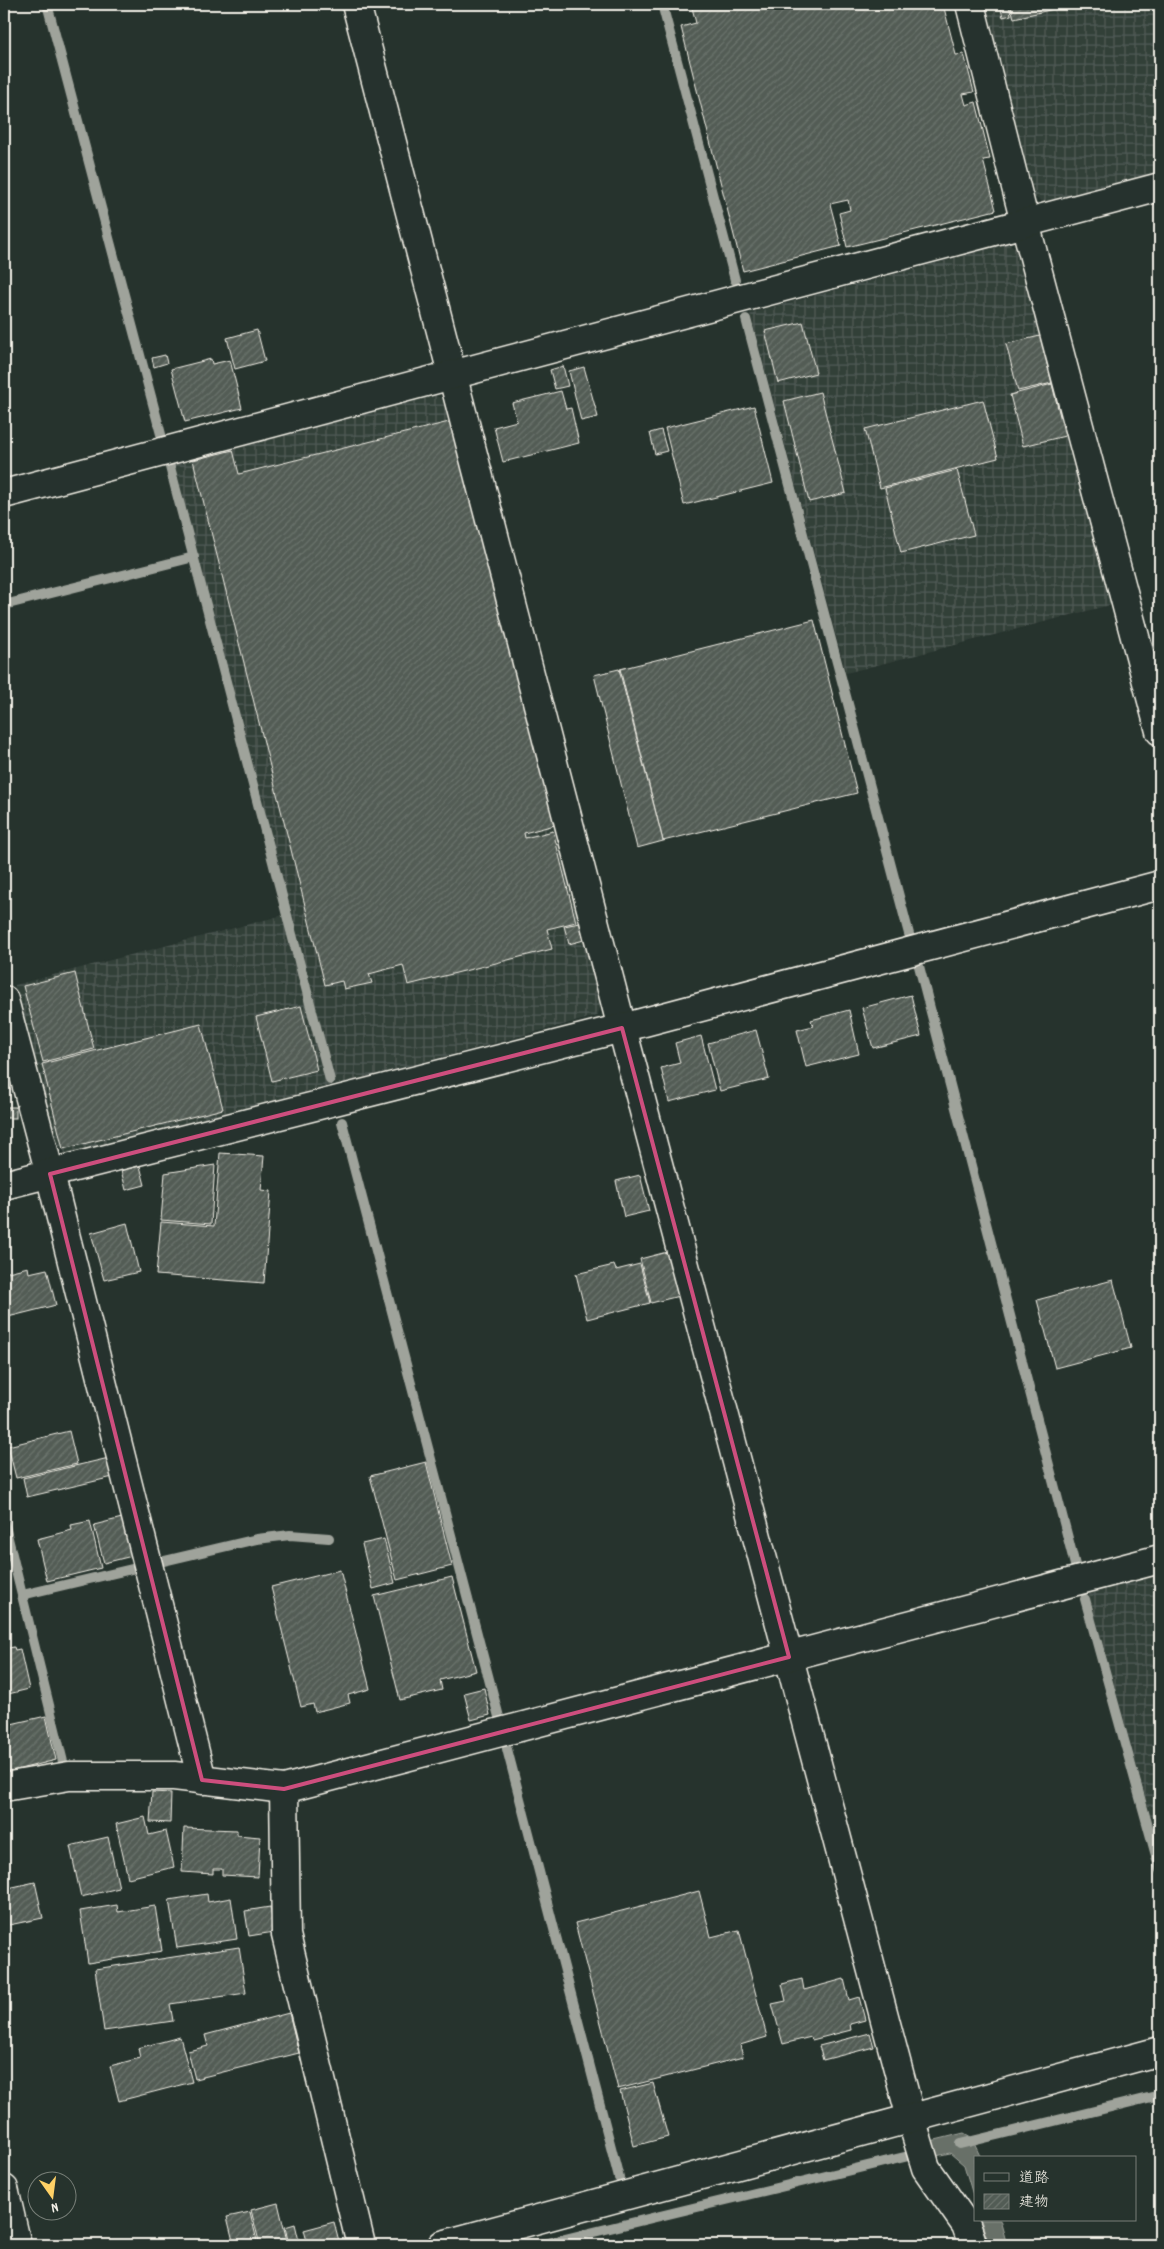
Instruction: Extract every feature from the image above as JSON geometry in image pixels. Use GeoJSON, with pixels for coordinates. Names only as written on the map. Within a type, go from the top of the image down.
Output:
{"type":"FeatureCollection","features":[{"type":"Feature","properties":{"kind":"street"},"geometry":{"type":"LineString","coordinates":[[356,4],[622,1028],[914,2127],[925,2165],[966,2225],[973,2245]]}},
{"type":"Feature","properties":{"kind":"street"},"geometry":{"type":"LineString","coordinates":[[970,4],[1025,223],[1160,731]]}},
{"type":"Feature","properties":{"kind":"street"},"geometry":{"type":"LineString","coordinates":[[4,494],[1160,187]]}},
{"type":"Feature","properties":{"kind":"street"},"geometry":{"type":"LineString","coordinates":[[4,1185],[622,1028],[1160,885]]}},
{"type":"Feature","properties":{"kind":"street"},"geometry":{"type":"LineString","coordinates":[[4,1000],[50,1174],[202,1780]]}},
{"type":"Feature","properties":{"kind":"street"},"geometry":{"type":"LineString","coordinates":[[4,1787],[34,1780],[69,1776],[174,1776],[284,1789],[1160,1559]]}},
{"type":"Feature","properties":{"kind":"street"},"geometry":{"type":"LineString","coordinates":[[284,1789],[286,1935],[361,2245]]}},
{"type":"Feature","properties":{"kind":"street"},"geometry":{"type":"LineString","coordinates":[[442,2245],[914,2127],[1160,2051]]}},
{"type":"Feature","properties":{"kind":"street"},"geometry":{"type":"LineString","coordinates":[[4,2189],[17,2245]]}},
{"type":"Feature","properties":{"kind":"highlighted area"},"geometry":{"type":"Polygon","coordinates":[[[622,1028],[789,1657],[284,1789],[202,1780],[50,1174],[622,1028]]]}},
{"type":"Feature","properties":{"kind":"shaded area"},"geometry":{"type":"Polygon","coordinates":[[[981,4],[1160,4],[1160,172],[1045,203],[1030,195],[981,4]]]}},
{"type":"Feature","properties":{"kind":"shaded area"},"geometry":{"type":"Polygon","coordinates":[[[1007,244],[1022,250],[1114,604],[846,673],[750,313],[1007,244]]]}},
{"type":"Feature","properties":{"kind":"shaded area"},"geometry":{"type":"Polygon","coordinates":[[[433,394],[448,402],[603,1002],[597,1016],[336,1085],[172,462],[433,394]]]}},
{"type":"Feature","properties":{"kind":"shaded area"},"geometry":{"type":"Polygon","coordinates":[[[284,915],[329,1086],[69,1156],[57,1145],[15,985],[284,915]]]}},
{"type":"Feature","properties":{"kind":"shaded area"},"geometry":{"type":"Polygon","coordinates":[[[1160,1572],[1160,1850],[1088,1591],[1160,1572]]]}},
{"type":"Feature","properties":{"kind":"shaded area"},"geometry":{"type":"Polygon","coordinates":[[[964,2133],[971,2137],[980,2156],[974,2156],[974,2199],[964,2165],[950,2153],[931,2157],[927,2142],[964,2133]]]}},
{"type":"Feature","properties":{"kind":"shaded area"},"geometry":{"type":"Polygon","coordinates":[[[982,2222],[1001,2222],[1007,2245],[989,2245],[982,2222]]]}},
{"type":"Feature","properties":{"kind":"building"},"geometry":{"type":"Polygon","coordinates":[[[691,4],[943,4],[956,55],[964,54],[974,92],[963,94],[966,105],[976,102],[990,159],[983,160],[996,210],[847,247],[839,213],[850,210],[848,200],[830,204],[841,246],[743,271],[681,27],[696,23],[691,4]]]}},
{"type":"Feature","properties":{"kind":"building"},"geometry":{"type":"Polygon","coordinates":[[[1009,4],[1011,15],[1003,17],[1000,5],[1009,4]]]}},
{"type":"Feature","properties":{"kind":"building"},"geometry":{"type":"Polygon","coordinates":[[[1010,4],[1062,4],[1063,7],[1014,18],[1010,4]]]}},
{"type":"Feature","properties":{"kind":"building"},"geometry":{"type":"Polygon","coordinates":[[[803,322],[816,373],[778,383],[765,331],[803,322]]]}},
{"type":"Feature","properties":{"kind":"building"},"geometry":{"type":"Polygon","coordinates":[[[257,330],[265,361],[235,369],[227,338],[257,330]]]}},
{"type":"Feature","properties":{"kind":"building"},"geometry":{"type":"Polygon","coordinates":[[[1040,336],[1052,383],[1018,391],[1006,344],[1040,336]]]}},
{"type":"Feature","properties":{"kind":"building"},"geometry":{"type":"Polygon","coordinates":[[[165,355],[167,363],[154,367],[152,358],[165,355]]]}},
{"type":"Feature","properties":{"kind":"building"},"geometry":{"type":"Polygon","coordinates":[[[211,359],[212,364],[230,360],[242,408],[185,422],[171,369],[211,359]]]}},
{"type":"Feature","properties":{"kind":"building"},"geometry":{"type":"Polygon","coordinates":[[[563,366],[568,386],[555,389],[550,370],[563,366]]]}},
{"type":"Feature","properties":{"kind":"building"},"geometry":{"type":"Polygon","coordinates":[[[584,367],[598,417],[581,421],[569,371],[584,367]]]}},
{"type":"Feature","properties":{"kind":"building"},"geometry":{"type":"Polygon","coordinates":[[[1052,384],[1065,436],[1023,446],[1010,395],[1052,384]]]}},
{"type":"Feature","properties":{"kind":"building"},"geometry":{"type":"Polygon","coordinates":[[[561,391],[566,409],[571,408],[579,443],[503,462],[494,427],[517,421],[512,403],[561,391]]]}},
{"type":"Feature","properties":{"kind":"building"},"geometry":{"type":"Polygon","coordinates":[[[820,392],[846,493],[809,502],[784,401],[820,392]]]}},
{"type":"Feature","properties":{"kind":"building"},"geometry":{"type":"Polygon","coordinates":[[[983,400],[998,458],[880,488],[865,429],[983,400]]]}},
{"type":"Feature","properties":{"kind":"building"},"geometry":{"type":"Polygon","coordinates":[[[754,406],[773,483],[684,505],[665,428],[754,406]]]}},
{"type":"Feature","properties":{"kind":"building"},"geometry":{"type":"Polygon","coordinates":[[[453,421],[555,825],[524,833],[525,838],[553,831],[576,922],[547,929],[552,949],[408,985],[403,965],[369,974],[372,983],[344,989],[342,981],[325,985],[193,460],[233,450],[239,474],[453,421]]]}},
{"type":"Feature","properties":{"kind":"building"},"geometry":{"type":"Polygon","coordinates":[[[661,430],[667,451],[655,454],[650,433],[661,430]]]}},
{"type":"Feature","properties":{"kind":"building"},"geometry":{"type":"Polygon","coordinates":[[[957,470],[974,535],[901,553],[885,488],[957,470]]]}},
{"type":"Feature","properties":{"kind":"building"},"geometry":{"type":"Polygon","coordinates":[[[814,620],[857,793],[663,841],[620,669],[814,620]]]}},
{"type":"Feature","properties":{"kind":"building"},"geometry":{"type":"Polygon","coordinates":[[[619,669],[663,841],[637,848],[594,675],[619,669]]]}},
{"type":"Feature","properties":{"kind":"building"},"geometry":{"type":"Polygon","coordinates":[[[580,923],[584,940],[569,944],[564,926],[580,923]]]}},
{"type":"Feature","properties":{"kind":"building"},"geometry":{"type":"Polygon","coordinates":[[[75,973],[94,1049],[43,1062],[23,986],[75,973]]]}},
{"type":"Feature","properties":{"kind":"building"},"geometry":{"type":"Polygon","coordinates":[[[911,995],[921,1036],[873,1048],[862,1008],[911,995]]]}},
{"type":"Feature","properties":{"kind":"building"},"geometry":{"type":"Polygon","coordinates":[[[301,1006],[317,1070],[272,1081],[256,1017],[301,1006]]]}},
{"type":"Feature","properties":{"kind":"building"},"geometry":{"type":"Polygon","coordinates":[[[849,1010],[859,1054],[806,1067],[797,1030],[813,1026],[811,1020],[849,1010]]]}},
{"type":"Feature","properties":{"kind":"building"},"geometry":{"type":"Polygon","coordinates":[[[201,1024],[223,1109],[63,1149],[42,1064],[201,1024]]]}},
{"type":"Feature","properties":{"kind":"building"},"geometry":{"type":"Polygon","coordinates":[[[756,1030],[769,1079],[720,1091],[708,1043],[756,1030]]]}},
{"type":"Feature","properties":{"kind":"building"},"geometry":{"type":"Polygon","coordinates":[[[701,1036],[715,1090],[669,1102],[661,1068],[680,1063],[675,1043],[701,1036]]]}},
{"type":"Feature","properties":{"kind":"building"},"geometry":{"type":"Polygon","coordinates":[[[4,1107],[16,1107],[16,1118],[4,1118],[4,1107]]]}},
{"type":"Feature","properties":{"kind":"building"},"geometry":{"type":"Polygon","coordinates":[[[220,1153],[264,1156],[261,1190],[271,1191],[264,1283],[156,1275],[161,1222],[214,1226],[220,1153]]]}},
{"type":"Feature","properties":{"kind":"building"},"geometry":{"type":"Polygon","coordinates":[[[215,1165],[211,1224],[161,1220],[165,1173],[215,1165]]]}},
{"type":"Feature","properties":{"kind":"building"},"geometry":{"type":"Polygon","coordinates":[[[140,1166],[145,1185],[126,1190],[121,1170],[140,1166]]]}},
{"type":"Feature","properties":{"kind":"building"},"geometry":{"type":"Polygon","coordinates":[[[640,1175],[649,1211],[624,1217],[616,1181],[640,1175]]]}},
{"type":"Feature","properties":{"kind":"building"},"geometry":{"type":"Polygon","coordinates":[[[127,1223],[139,1272],[104,1280],[91,1233],[127,1223]]]}},
{"type":"Feature","properties":{"kind":"building"},"geometry":{"type":"Polygon","coordinates":[[[667,1252],[679,1296],[651,1303],[640,1259],[667,1252]]]}},
{"type":"Feature","properties":{"kind":"building"},"geometry":{"type":"Polygon","coordinates":[[[640,1264],[650,1303],[587,1319],[576,1274],[614,1265],[616,1270],[640,1264]]]}},
{"type":"Feature","properties":{"kind":"building"},"geometry":{"type":"Polygon","coordinates":[[[28,1267],[29,1273],[47,1269],[56,1305],[4,1318],[4,1273],[28,1267]]]}},
{"type":"Feature","properties":{"kind":"building"},"geometry":{"type":"Polygon","coordinates":[[[1113,1280],[1131,1348],[1055,1368],[1037,1300],[1113,1280]]]}},
{"type":"Feature","properties":{"kind":"building"},"geometry":{"type":"Polygon","coordinates":[[[69,1431],[77,1464],[16,1478],[8,1446],[69,1431]]]}},
{"type":"Feature","properties":{"kind":"building"},"geometry":{"type":"Polygon","coordinates":[[[109,1458],[113,1477],[27,1497],[23,1478],[109,1458]]]}},
{"type":"Feature","properties":{"kind":"building"},"geometry":{"type":"Polygon","coordinates":[[[426,1462],[452,1566],[397,1580],[370,1476],[426,1462]]]}},
{"type":"Feature","properties":{"kind":"building"},"geometry":{"type":"Polygon","coordinates":[[[122,1518],[132,1556],[104,1563],[94,1525],[122,1518]]]}},
{"type":"Feature","properties":{"kind":"building"},"geometry":{"type":"Polygon","coordinates":[[[90,1521],[101,1568],[47,1581],[37,1539],[72,1530],[71,1525],[90,1521]]]}},
{"type":"Feature","properties":{"kind":"building"},"geometry":{"type":"Polygon","coordinates":[[[384,1539],[395,1583],[373,1589],[362,1544],[384,1539]]]}},
{"type":"Feature","properties":{"kind":"building"},"geometry":{"type":"Polygon","coordinates":[[[340,1570],[370,1689],[348,1695],[350,1703],[315,1712],[313,1704],[301,1707],[271,1587],[340,1570]]]}},
{"type":"Feature","properties":{"kind":"building"},"geometry":{"type":"Polygon","coordinates":[[[452,1577],[476,1671],[440,1680],[442,1690],[400,1700],[374,1596],[452,1577]]]}},
{"type":"Feature","properties":{"kind":"building"},"geometry":{"type":"Polygon","coordinates":[[[14,1647],[15,1650],[20,1649],[29,1689],[4,1695],[4,1649],[14,1647]]]}},
{"type":"Feature","properties":{"kind":"building"},"geometry":{"type":"Polygon","coordinates":[[[484,1688],[490,1715],[471,1720],[464,1693],[484,1688]]]}},
{"type":"Feature","properties":{"kind":"building"},"geometry":{"type":"Polygon","coordinates":[[[46,1716],[56,1760],[4,1773],[4,1730],[12,1728],[11,1724],[46,1716]]]}},
{"type":"Feature","properties":{"kind":"building"},"geometry":{"type":"Polygon","coordinates":[[[152,1792],[171,1793],[170,1823],[150,1822],[152,1792]]]}},
{"type":"Feature","properties":{"kind":"building"},"geometry":{"type":"Polygon","coordinates":[[[145,1817],[149,1835],[166,1831],[174,1867],[128,1878],[116,1824],[145,1817]]]}},
{"type":"Feature","properties":{"kind":"building"},"geometry":{"type":"Polygon","coordinates":[[[184,1828],[237,1830],[237,1835],[260,1837],[258,1877],[222,1875],[222,1869],[213,1869],[213,1874],[182,1872],[184,1828]]]}},
{"type":"Feature","properties":{"kind":"building"},"geometry":{"type":"Polygon","coordinates":[[[108,1837],[119,1888],[81,1897],[70,1846],[108,1837]]]}},
{"type":"Feature","properties":{"kind":"building"},"geometry":{"type":"Polygon","coordinates":[[[35,1882],[43,1918],[4,1926],[4,1889],[35,1882]]]}},
{"type":"Feature","properties":{"kind":"building"},"geometry":{"type":"Polygon","coordinates":[[[699,1891],[711,1937],[739,1930],[767,2037],[740,2045],[743,2057],[618,2089],[575,1923],[699,1891]]]}},
{"type":"Feature","properties":{"kind":"building"},"geometry":{"type":"Polygon","coordinates":[[[207,1894],[208,1902],[231,1898],[237,1939],[177,1948],[169,1900],[207,1894]]]}},
{"type":"Feature","properties":{"kind":"building"},"geometry":{"type":"Polygon","coordinates":[[[117,1905],[118,1912],[155,1906],[162,1951],[88,1963],[80,1911],[117,1905]]]}},
{"type":"Feature","properties":{"kind":"building"},"geometry":{"type":"Polygon","coordinates":[[[270,1907],[274,1932],[249,1936],[245,1911],[270,1907]]]}},
{"type":"Feature","properties":{"kind":"building"},"geometry":{"type":"Polygon","coordinates":[[[239,1947],[246,1993],[170,2004],[173,2021],[104,2031],[95,1969],[239,1947]]]}},
{"type":"Feature","properties":{"kind":"building"},"geometry":{"type":"Polygon","coordinates":[[[802,1979],[804,1990],[844,1979],[849,2000],[859,1997],[865,2020],[850,2024],[851,2030],[812,2040],[811,2037],[783,2044],[772,2004],[786,2001],[782,1984],[802,1979]]]}},
{"type":"Feature","properties":{"kind":"building"},"geometry":{"type":"Polygon","coordinates":[[[289,2013],[299,2053],[195,2079],[188,2051],[208,2046],[205,2035],[289,2013]]]}},
{"type":"Feature","properties":{"kind":"building"},"geometry":{"type":"Polygon","coordinates":[[[870,2033],[874,2047],[823,2060],[819,2046],[870,2033]]]}},
{"type":"Feature","properties":{"kind":"building"},"geometry":{"type":"Polygon","coordinates":[[[180,2037],[192,2082],[119,2101],[110,2066],[140,2058],[138,2048],[180,2037]]]}},
{"type":"Feature","properties":{"kind":"building"},"geometry":{"type":"Polygon","coordinates":[[[653,2083],[668,2137],[634,2146],[620,2091],[653,2083]]]}},
{"type":"Feature","properties":{"kind":"building"},"geometry":{"type":"Polygon","coordinates":[[[278,2203],[288,2245],[260,2245],[251,2210],[278,2203]]]}},
{"type":"Feature","properties":{"kind":"building"},"geometry":{"type":"Polygon","coordinates":[[[250,2212],[258,2245],[234,2245],[227,2217],[250,2212]]]}},
{"type":"Feature","properties":{"kind":"building"},"geometry":{"type":"Polygon","coordinates":[[[334,2222],[340,2245],[308,2245],[304,2230],[334,2222]]]}},
{"type":"Feature","properties":{"kind":"building"},"geometry":{"type":"Polygon","coordinates":[[[295,2224],[300,2245],[289,2245],[285,2227],[295,2224]]]}},
{"type":"Feature","properties":{"kind":"waterway"},"geometry":{"type":"LineString","coordinates":[[47,4],[162,438]]}},
{"type":"Feature","properties":{"kind":"waterway"},"geometry":{"type":"LineString","coordinates":[[662,4],[735,280]]}},
{"type":"Feature","properties":{"kind":"waterway"},"geometry":{"type":"LineString","coordinates":[[746,319],[909,934]]}},
{"type":"Feature","properties":{"kind":"waterway"},"geometry":{"type":"LineString","coordinates":[[170,467],[330,1080]]}},
{"type":"Feature","properties":{"kind":"waterway"},"geometry":{"type":"LineString","coordinates":[[4,605],[194,557]]}},
{"type":"Feature","properties":{"kind":"waterway"},"geometry":{"type":"LineString","coordinates":[[919,966],[1075,1565]]}},
{"type":"Feature","properties":{"kind":"waterway"},"geometry":{"type":"LineString","coordinates":[[342,1122],[499,1717]]}},
{"type":"Feature","properties":{"kind":"waterway"},"geometry":{"type":"LineString","coordinates":[[4,1522],[64,1766]]}},
{"type":"Feature","properties":{"kind":"waterway"},"geometry":{"type":"LineString","coordinates":[[164,1561],[257,1539],[290,1535],[329,1538]]}},
{"type":"Feature","properties":{"kind":"waterway"},"geometry":{"type":"LineString","coordinates":[[22,1595],[136,1568]]}},
{"type":"Feature","properties":{"kind":"waterway"},"geometry":{"type":"LineString","coordinates":[[1085,1599],[1160,1870]]}},
{"type":"Feature","properties":{"kind":"waterway"},"geometry":{"type":"LineString","coordinates":[[507,1749],[619,2178]]}},
{"type":"Feature","properties":{"kind":"waterway"},"geometry":{"type":"LineString","coordinates":[[960,2144],[1160,2095]]}},
{"type":"Feature","properties":{"kind":"waterway"},"geometry":{"type":"LineString","coordinates":[[540,2245],[921,2153]]}}]}
